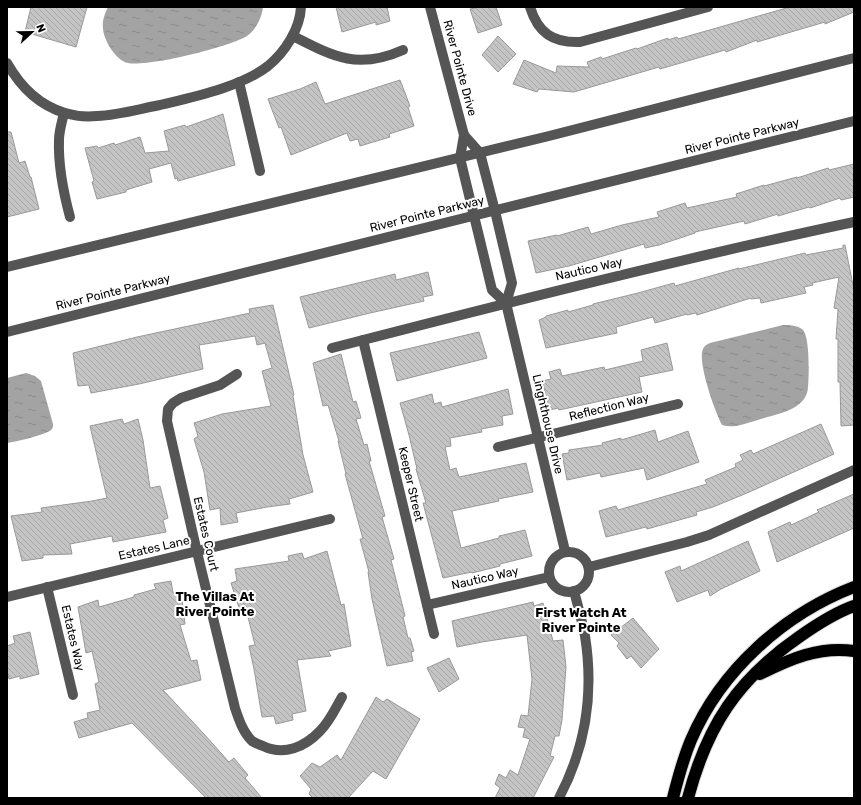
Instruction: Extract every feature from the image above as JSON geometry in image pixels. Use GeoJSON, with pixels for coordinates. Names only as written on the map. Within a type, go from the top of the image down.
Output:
{"type":"FeatureCollection","features":[{"type":"Feature","properties":{"kind":"highway"},"geometry":{"type":"LineString","coordinates":[[673,798],[681,768],[692,739],[706,711],[734,671],[758,646],[799,615],[830,597],[854,587]]}},
{"type":"Feature","properties":{"kind":"highway"},"geometry":{"type":"LineString","coordinates":[[688,798],[695,770],[706,742],[731,701],[747,681],[787,645],[831,617],[854,606]]}},
{"type":"Feature","properties":{"kind":"highway"},"geometry":{"type":"LineString","coordinates":[[747,681],[789,659],[806,654],[827,650],[854,651]]}},
{"type":"Feature","properties":{"kind":"street"},"geometry":{"type":"LineString","coordinates":[[7,63],[14,76],[26,91],[44,104],[64,113],[78,116],[97,116],[132,111],[184,99],[239,82],[252,76],[268,66],[280,53],[292,36],[298,23],[301,7]]}},
{"type":"Feature","properties":{"kind":"street","name":"River Pointe Drive"},"geometry":{"type":"LineString","coordinates":[[430,7],[464,135],[460,158]]}},
{"type":"Feature","properties":{"kind":"street"},"geometry":{"type":"LineString","coordinates":[[530,7],[540,28],[550,37],[567,43],[580,42],[708,7]]}},
{"type":"Feature","properties":{"kind":"street"},"geometry":{"type":"LineString","coordinates":[[292,36],[342,58],[372,60],[403,50]]}},
{"type":"Feature","properties":{"kind":"street"},"geometry":{"type":"LineString","coordinates":[[7,267],[460,158],[854,58]]}},
{"type":"Feature","properties":{"kind":"street"},"geometry":{"type":"LineString","coordinates":[[239,82],[260,171]]}},
{"type":"Feature","properties":{"kind":"street"},"geometry":{"type":"LineString","coordinates":[[64,113],[59,139],[59,160],[62,186],[70,217]]}},
{"type":"Feature","properties":{"kind":"street","name":"River Pointe Parkway"},"geometry":{"type":"LineString","coordinates":[[7,332],[854,121]]}},
{"type":"Feature","properties":{"kind":"street","name":"River Pointe Drive"},"geometry":{"type":"LineString","coordinates":[[464,135],[480,153],[495,211]]}},
{"type":"Feature","properties":{"kind":"street"},"geometry":{"type":"LineString","coordinates":[[460,158],[492,290],[506,303],[512,283],[495,211]]}},
{"type":"Feature","properties":{"kind":"street","name":"Nautico Way"},"geometry":{"type":"LineString","coordinates":[[332,348],[506,303],[762,241],[854,222]]}},
{"type":"Feature","properties":{"kind":"street","name":"Linghthouse Drive"},"geometry":{"type":"LineString","coordinates":[[506,303],[565,551]]}},
{"type":"Feature","properties":{"kind":"street","name":"Keeper Street"},"geometry":{"type":"LineString","coordinates":[[363,340],[434,634]]}},
{"type":"Feature","properties":{"kind":"street","name":"Estates Court"},"geometry":{"type":"LineString","coordinates":[[237,374],[220,385],[181,398],[173,403],[168,409],[166,421],[235,708],[242,728],[252,741],[271,750],[286,751],[305,744],[320,732],[330,720],[342,697]]}},
{"type":"Feature","properties":{"kind":"street","name":"Reflection Way"},"geometry":{"type":"LineString","coordinates":[[498,447],[678,404]]}},
{"type":"Feature","properties":{"kind":"street"},"geometry":{"type":"LineString","coordinates":[[589,567],[709,535],[854,470]]}},
{"type":"Feature","properties":{"kind":"street","name":"Estates Lane"},"geometry":{"type":"LineString","coordinates":[[7,597],[330,519]]}},
{"type":"Feature","properties":{"kind":"street"},"geometry":{"type":"LineString","coordinates":[[565,551],[577,553],[587,561],[589,567],[589,573],[584,585],[580,589],[574,591],[568,592],[556,588],[551,583],[549,577],[549,565],[552,560],[555,556],[565,551]]}},
{"type":"Feature","properties":{"kind":"street","name":"Nautico Way"},"geometry":{"type":"LineString","coordinates":[[427,605],[549,577]]}},
{"type":"Feature","properties":{"kind":"street","name":"Estates Way"},"geometry":{"type":"LineString","coordinates":[[47,587],[73,695]]}},
{"type":"Feature","properties":{"kind":"street"},"geometry":{"type":"LineString","coordinates":[[558,798],[570,774],[586,724],[589,700],[585,635],[574,591]]}},
{"type":"Feature","properties":{"kind":"water"},"geometry":{"type":"Polygon","coordinates":[[[108,7],[263,7],[256,27],[247,36],[238,40],[207,50],[170,59],[153,62],[128,63],[123,61],[115,54],[105,38],[103,25],[108,7]]]}},
{"type":"Feature","properties":{"kind":"water"},"geometry":{"type":"Polygon","coordinates":[[[783,325],[798,327],[803,330],[805,334],[809,366],[808,389],[805,398],[795,407],[783,412],[740,425],[722,425],[711,399],[702,365],[703,348],[710,343],[783,325]]]}},
{"type":"Feature","properties":{"kind":"water"},"geometry":{"type":"Polygon","coordinates":[[[26,373],[35,376],[41,381],[53,427],[51,430],[43,434],[7,443],[7,378],[26,373]]]}},
{"type":"Feature","properties":{"kind":"building"},"geometry":{"type":"Polygon","coordinates":[[[31,7],[87,7],[76,47],[25,32],[31,7]]]}},
{"type":"Feature","properties":{"kind":"building"},"geometry":{"type":"Polygon","coordinates":[[[336,7],[387,7],[390,21],[376,25],[376,22],[342,32],[336,7]]]}},
{"type":"Feature","properties":{"kind":"building"},"geometry":{"type":"Polygon","coordinates":[[[480,7],[496,7],[502,25],[478,33],[470,9],[480,7]]]}},
{"type":"Feature","properties":{"kind":"building"},"geometry":{"type":"Polygon","coordinates":[[[790,7],[854,7],[854,12],[825,24],[825,22],[757,42],[757,40],[726,52],[725,50],[660,69],[659,67],[574,92],[539,89],[537,92],[513,84],[524,60],[556,73],[557,66],[589,67],[587,62],[601,57],[602,59],[668,38],[668,40],[677,37],[678,39],[790,7]]]}},
{"type":"Feature","properties":{"kind":"building"},"geometry":{"type":"Polygon","coordinates":[[[498,36],[516,54],[498,72],[482,55],[498,36]]]}},
{"type":"Feature","properties":{"kind":"building"},"geometry":{"type":"Polygon","coordinates":[[[400,80],[410,106],[408,107],[414,126],[389,134],[390,137],[360,146],[358,139],[350,141],[347,133],[291,155],[281,127],[279,128],[268,99],[300,89],[316,82],[325,104],[400,80]]]}},
{"type":"Feature","properties":{"kind":"building"},"geometry":{"type":"Polygon","coordinates":[[[223,114],[235,165],[178,181],[177,178],[175,179],[171,163],[149,169],[152,182],[126,190],[126,192],[97,199],[92,182],[94,181],[85,148],[97,146],[98,148],[114,143],[115,145],[140,137],[145,153],[169,151],[164,131],[185,125],[186,127],[223,114]]]}},
{"type":"Feature","properties":{"kind":"building"},"geometry":{"type":"Polygon","coordinates":[[[7,132],[11,132],[19,163],[25,161],[31,177],[39,209],[7,217],[7,132]]]}},
{"type":"Feature","properties":{"kind":"building"},"geometry":{"type":"Polygon","coordinates":[[[854,164],[854,197],[841,200],[840,198],[810,208],[809,207],[778,216],[778,214],[745,224],[744,221],[695,232],[659,245],[645,248],[644,244],[569,266],[536,273],[528,241],[557,236],[588,227],[591,234],[622,225],[659,217],[657,212],[685,203],[687,208],[737,197],[736,194],[764,185],[797,178],[828,168],[829,170],[854,164]]]}},
{"type":"Feature","properties":{"kind":"building"},"geometry":{"type":"Polygon","coordinates":[[[843,245],[845,245],[854,290],[854,425],[841,426],[840,382],[838,382],[838,339],[836,339],[838,309],[834,308],[839,277],[812,283],[813,285],[804,287],[806,293],[761,303],[760,298],[751,298],[697,315],[696,313],[687,314],[655,323],[653,317],[616,327],[617,333],[546,348],[539,320],[546,316],[568,310],[568,312],[674,283],[675,286],[739,268],[805,253],[806,255],[843,248],[843,245]]]}},
{"type":"Feature","properties":{"kind":"building"},"geometry":{"type":"Polygon","coordinates":[[[428,272],[433,295],[423,297],[424,301],[309,328],[300,297],[395,274],[396,280],[428,272]]]}},
{"type":"Feature","properties":{"kind":"building"},"geometry":{"type":"Polygon","coordinates":[[[273,305],[294,395],[303,455],[313,492],[289,499],[290,504],[236,513],[238,522],[221,525],[220,508],[210,510],[204,472],[194,439],[198,436],[194,423],[222,414],[271,406],[262,371],[272,368],[265,343],[257,345],[255,336],[199,345],[203,369],[139,384],[91,393],[89,385],[78,386],[73,353],[137,337],[250,313],[249,309],[273,305]]]}},
{"type":"Feature","properties":{"kind":"building"},"geometry":{"type":"Polygon","coordinates":[[[479,332],[487,358],[397,381],[390,353],[479,332]]]}},
{"type":"Feature","properties":{"kind":"building"},"geometry":{"type":"Polygon","coordinates":[[[667,343],[673,370],[639,377],[642,392],[559,410],[558,408],[550,410],[542,381],[551,379],[549,372],[560,369],[562,376],[604,367],[605,370],[643,361],[641,350],[667,343]]]}},
{"type":"Feature","properties":{"kind":"building"},"geometry":{"type":"Polygon","coordinates":[[[341,354],[353,402],[356,401],[361,418],[356,419],[364,445],[367,444],[371,461],[369,461],[385,516],[382,517],[394,559],[391,560],[405,616],[403,617],[408,638],[410,638],[414,651],[411,652],[413,661],[387,666],[372,599],[369,572],[360,539],[363,539],[345,474],[339,441],[328,405],[323,406],[313,363],[341,354]]]}},
{"type":"Feature","properties":{"kind":"building"},"geometry":{"type":"Polygon","coordinates":[[[508,389],[513,414],[502,416],[503,425],[481,429],[482,432],[450,438],[451,446],[445,447],[450,470],[456,468],[459,477],[526,463],[533,492],[452,511],[461,548],[499,538],[499,536],[525,530],[532,556],[472,573],[443,578],[423,503],[426,503],[400,403],[432,394],[434,404],[441,402],[442,407],[508,389]]]}},
{"type":"Feature","properties":{"kind":"building"},"geometry":{"type":"Polygon","coordinates":[[[122,419],[124,424],[138,419],[143,440],[150,488],[160,486],[168,518],[163,520],[166,532],[113,542],[112,536],[70,544],[72,554],[43,555],[43,558],[22,561],[11,516],[42,512],[41,508],[107,498],[90,426],[122,419]]]}},
{"type":"Feature","properties":{"kind":"building"},"geometry":{"type":"Polygon","coordinates":[[[821,424],[834,454],[747,493],[713,507],[696,512],[697,515],[647,529],[646,527],[606,537],[599,511],[616,506],[618,510],[707,484],[705,480],[736,467],[735,464],[743,460],[740,455],[751,450],[753,454],[821,424]]]}},
{"type":"Feature","properties":{"kind":"building"},"geometry":{"type":"Polygon","coordinates":[[[655,430],[658,442],[688,431],[699,462],[647,480],[644,468],[601,477],[600,473],[567,480],[562,454],[569,453],[569,450],[603,445],[602,443],[621,438],[621,440],[655,430]]]}},
{"type":"Feature","properties":{"kind":"building"},"geometry":{"type":"Polygon","coordinates":[[[854,494],[854,528],[777,562],[768,532],[790,522],[791,525],[819,512],[817,510],[854,494]]]}},
{"type":"Feature","properties":{"kind":"building"},"geometry":{"type":"Polygon","coordinates":[[[748,541],[760,571],[721,589],[710,596],[708,590],[677,602],[665,572],[680,566],[681,571],[748,541]]]}},
{"type":"Feature","properties":{"kind":"building"},"geometry":{"type":"Polygon","coordinates":[[[327,551],[341,605],[344,604],[351,646],[328,651],[331,656],[297,660],[306,711],[292,714],[293,720],[276,724],[274,716],[262,717],[249,646],[255,645],[247,613],[241,614],[231,583],[237,581],[235,569],[289,561],[288,556],[302,553],[304,559],[327,551]]]}},
{"type":"Feature","properties":{"kind":"building"},"geometry":{"type":"Polygon","coordinates":[[[171,581],[173,593],[181,591],[185,624],[180,625],[191,661],[197,660],[201,680],[163,690],[229,762],[234,758],[248,775],[245,778],[262,798],[206,798],[132,723],[79,738],[74,722],[88,718],[87,713],[100,710],[95,684],[99,682],[92,651],[86,653],[78,607],[98,600],[99,607],[156,589],[154,584],[171,581]]]}},
{"type":"Feature","properties":{"kind":"building"},"geometry":{"type":"Polygon","coordinates":[[[533,602],[534,606],[543,603],[553,641],[563,640],[566,667],[562,720],[559,736],[555,736],[550,756],[554,757],[533,798],[495,798],[500,788],[495,784],[499,774],[506,778],[510,770],[518,775],[530,739],[523,737],[525,728],[518,727],[521,715],[528,716],[532,679],[527,635],[457,647],[452,621],[533,602]]]}},
{"type":"Feature","properties":{"kind":"building"},"geometry":{"type":"Polygon","coordinates":[[[633,618],[659,649],[641,668],[631,656],[627,659],[617,646],[619,643],[611,635],[633,618]]]}},
{"type":"Feature","properties":{"kind":"building"},"geometry":{"type":"Polygon","coordinates":[[[30,632],[39,674],[20,679],[20,676],[9,679],[7,672],[7,646],[15,643],[13,636],[30,632]]]}},
{"type":"Feature","properties":{"kind":"building"},"geometry":{"type":"Polygon","coordinates":[[[449,658],[459,679],[439,692],[427,668],[449,658]]]}},
{"type":"Feature","properties":{"kind":"building"},"geometry":{"type":"Polygon","coordinates":[[[376,697],[383,702],[387,699],[420,719],[386,779],[373,771],[348,798],[313,798],[309,794],[311,789],[300,776],[312,763],[320,767],[337,755],[341,760],[376,697]]]}},
{"type":"Feature","properties":{"kind":"district","name":"The Villas At River Pointe"},"geometry":{"type":"Point","coordinates":[215,604]}},
{"type":"Feature","properties":{"kind":"district","name":"First Watch At River Pointe"},"geometry":{"type":"Point","coordinates":[581,620]}}]}
